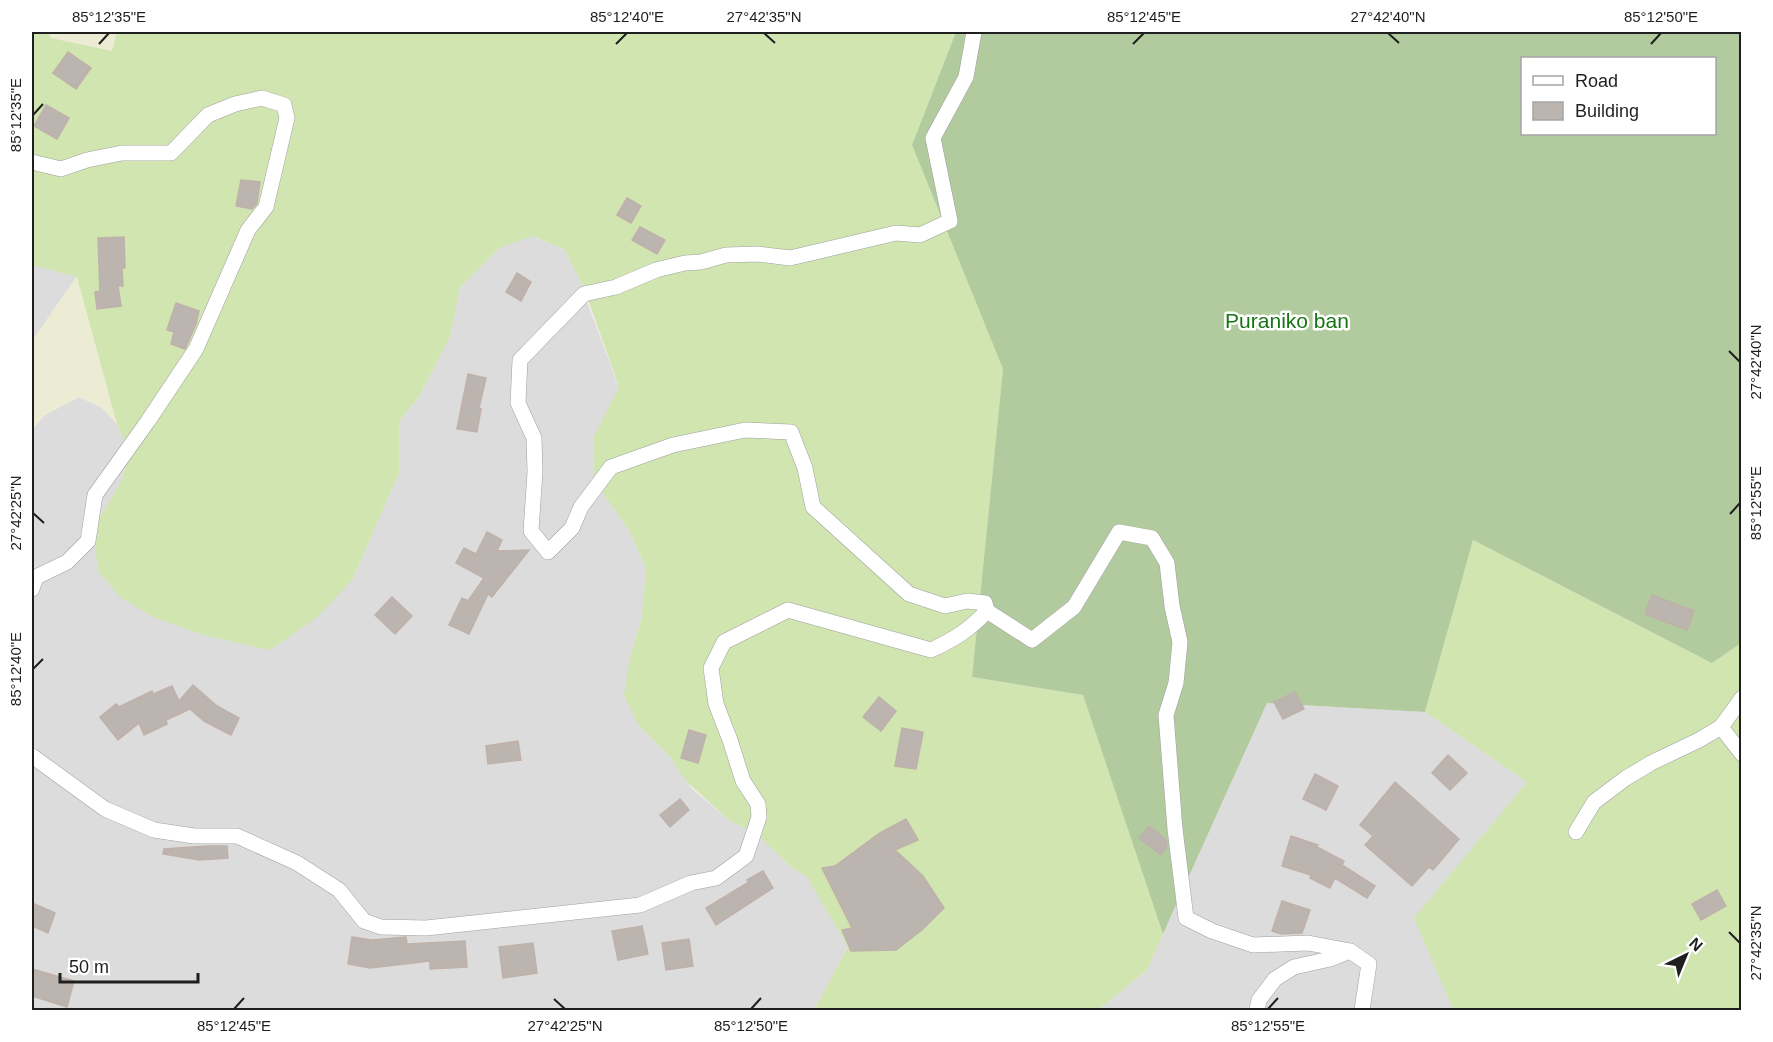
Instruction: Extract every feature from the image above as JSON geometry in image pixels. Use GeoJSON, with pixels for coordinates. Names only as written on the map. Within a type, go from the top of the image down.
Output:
{"type":"FeatureCollection","features":[{"type":"Feature","properties":{"kind":"street"},"geometry":{"type":"LineString","coordinates":[[974,32],[966,77],[933,138],[950,221],[920,235],[896,233],[790,258],[758,254],[726,255],[700,262],[685,263],[656,270],[616,287],[584,294],[520,360],[518,403],[534,438],[535,472],[531,531],[548,552],[572,528],[581,507],[611,467],[673,445],[745,430],[791,432],[805,468],[813,507],[909,594],[945,606],[967,601],[986,603],[987,611]]}},
{"type":"Feature","properties":{"kind":"street"},"geometry":{"type":"LineString","coordinates":[[32,162],[61,169],[87,159],[122,153],[171,153],[208,115],[235,104],[262,98],[284,105],[286,118],[266,207],[248,230],[195,349],[148,421],[95,495],[88,541],[67,562],[36,577],[32,589]]}},
{"type":"Feature","properties":{"kind":"street"},"geometry":{"type":"LineString","coordinates":[[987,611],[1032,640],[1074,607],[1119,532],[1152,538],[1167,563],[1179,642],[1176,683],[1166,715],[1174,829],[1186,918],[1212,931],[1253,945],[1308,943],[1350,951],[1370,964],[1362,1011]]}},
{"type":"Feature","properties":{"kind":"street"},"geometry":{"type":"LineString","coordinates":[[32,756],[105,809],[154,830],[194,836],[237,836],[297,863],[339,890],[364,921],[381,927],[426,928],[640,905],[691,884],[716,878],[746,856],[755,833],[759,817],[758,804],[743,781],[716,704],[711,668],[724,642],[788,610],[932,650],[955,640],[987,611]]}},
{"type":"Feature","properties":{"kind":"street"},"geometry":{"type":"LineString","coordinates":[[1576,831],[1594,802],[1651,763],[1721,727],[1742,698]]}},
{"type":"Feature","properties":{"kind":"street"},"geometry":{"type":"LineString","coordinates":[[1721,727],[1742,754]]}},
{"type":"Feature","properties":{"kind":"street"},"geometry":{"type":"LineString","coordinates":[[1257,1011],[1258,1000],[1275,979],[1294,966],[1330,959],[1350,951]]}},
{"type":"Feature","properties":{"kind":"shaded area"},"geometry":{"type":"Polygon","coordinates":[[[532,236],[564,249],[584,288],[584,294],[619,388],[594,436],[593,479],[630,532],[646,568],[642,616],[629,663],[637,723],[670,757],[692,789],[730,821],[755,833],[791,867],[807,877],[825,905],[848,947],[814,1010],[32,1010],[32,430],[45,415],[79,397],[102,408],[117,424],[129,452],[123,478],[93,529],[352,580],[399,473],[399,422],[419,396],[450,337],[460,288],[496,249],[532,236]]]}},
{"type":"Feature","properties":{"kind":"shaded area"},"geometry":{"type":"Polygon","coordinates":[[[32,265],[77,276],[32,341],[32,265]]]}},
{"type":"Feature","properties":{"kind":"shaded area"},"geometry":{"type":"Polygon","coordinates":[[[1267,703],[1425,712],[1527,782],[1415,918],[1453,1010],[1098,1010],[1147,970],[1267,703]]]}},
{"type":"Feature","properties":{"kind":"green space"},"geometry":{"type":"Polygon","coordinates":[[[32,32],[48,32],[51,38],[112,51],[117,32],[956,32],[912,145],[1003,369],[972,677],[1083,695],[1163,934],[1147,970],[1098,1010],[814,1010],[848,947],[807,877],[791,867],[755,833],[730,821],[686,781],[670,757],[637,723],[624,695],[629,663],[642,616],[646,568],[630,532],[593,479],[594,436],[619,387],[584,288],[564,249],[533,236],[499,248],[460,288],[450,337],[419,396],[399,422],[399,473],[352,580],[316,618],[270,650],[207,636],[153,617],[120,597],[98,571],[93,529],[123,478],[129,452],[117,424],[77,277],[32,265],[32,32]]]}},
{"type":"Feature","properties":{"kind":"green space"},"geometry":{"type":"Polygon","coordinates":[[[48,32],[117,32],[112,51],[51,38],[48,32]]]}},
{"type":"Feature","properties":{"kind":"green space","name":"Puraniko ban"},"geometry":{"type":"Polygon","coordinates":[[[956,32],[1741,32],[1741,643],[1712,663],[1473,540],[1425,712],[1267,703],[1163,934],[1083,695],[972,677],[1003,369],[912,145],[956,32]]]}},
{"type":"Feature","properties":{"kind":"green space"},"geometry":{"type":"Polygon","coordinates":[[[77,276],[117,424],[102,408],[79,397],[45,415],[32,430],[32,341],[77,276]]]}},
{"type":"Feature","properties":{"kind":"green space"},"geometry":{"type":"Polygon","coordinates":[[[1473,540],[1712,662],[1741,643],[1741,1010],[1453,1010],[1414,918],[1527,782],[1425,712],[1473,540]]]}},
{"type":"Feature","properties":{"kind":"building"},"geometry":{"type":"Polygon","coordinates":[[[68,52],[91,68],[76,89],[53,73],[68,52]]]}},
{"type":"Feature","properties":{"kind":"building"},"geometry":{"type":"Polygon","coordinates":[[[46,105],[69,118],[57,139],[34,126],[46,105]]]}},
{"type":"Feature","properties":{"kind":"building"},"geometry":{"type":"Polygon","coordinates":[[[241,180],[260,182],[257,203],[252,209],[236,206],[241,180]]]}},
{"type":"Feature","properties":{"kind":"building"},"geometry":{"type":"Polygon","coordinates":[[[627,198],[641,206],[631,223],[617,215],[627,198]]]}},
{"type":"Feature","properties":{"kind":"building"},"geometry":{"type":"Polygon","coordinates":[[[640,227],[665,240],[657,254],[632,240],[640,227]]]}},
{"type":"Feature","properties":{"kind":"building"},"geometry":{"type":"Polygon","coordinates":[[[124,237],[123,286],[118,286],[121,306],[97,309],[95,292],[100,291],[98,238],[124,237]]]}},
{"type":"Feature","properties":{"kind":"building"},"geometry":{"type":"Polygon","coordinates":[[[517,273],[531,282],[521,301],[506,292],[517,273]]]}},
{"type":"Feature","properties":{"kind":"building"},"geometry":{"type":"Polygon","coordinates":[[[176,303],[199,311],[185,349],[171,344],[174,332],[167,330],[176,303]]]}},
{"type":"Feature","properties":{"kind":"building"},"geometry":{"type":"Polygon","coordinates":[[[468,374],[486,378],[479,408],[481,409],[477,432],[457,429],[468,374]]]}},
{"type":"Feature","properties":{"kind":"building"},"geometry":{"type":"Polygon","coordinates":[[[487,532],[502,540],[497,551],[529,550],[492,597],[488,594],[469,634],[449,625],[462,598],[468,601],[484,578],[456,563],[464,548],[476,554],[487,532]]]}},
{"type":"Feature","properties":{"kind":"building"},"geometry":{"type":"Polygon","coordinates":[[[1652,595],[1694,611],[1687,630],[1645,614],[1652,595]]]}},
{"type":"Feature","properties":{"kind":"building"},"geometry":{"type":"Polygon","coordinates":[[[392,597],[412,616],[395,634],[375,615],[392,597]]]}},
{"type":"Feature","properties":{"kind":"building"},"geometry":{"type":"Polygon","coordinates":[[[193,685],[217,706],[239,718],[231,735],[204,721],[190,709],[166,720],[167,724],[144,735],[139,723],[118,740],[100,717],[116,704],[119,707],[152,691],[153,694],[172,686],[179,701],[193,685]]]}},
{"type":"Feature","properties":{"kind":"building"},"geometry":{"type":"Polygon","coordinates":[[[1295,692],[1304,709],[1283,719],[1274,702],[1295,692]]]}},
{"type":"Feature","properties":{"kind":"building"},"geometry":{"type":"Polygon","coordinates":[[[879,697],[896,711],[881,731],[863,717],[879,697]]]}},
{"type":"Feature","properties":{"kind":"building"},"geometry":{"type":"Polygon","coordinates":[[[902,728],[923,732],[916,769],[895,766],[902,728]]]}},
{"type":"Feature","properties":{"kind":"building"},"geometry":{"type":"Polygon","coordinates":[[[689,730],[706,735],[698,763],[681,758],[689,730]]]}},
{"type":"Feature","properties":{"kind":"building"},"geometry":{"type":"Polygon","coordinates":[[[518,741],[521,760],[488,764],[486,746],[518,741]]]}},
{"type":"Feature","properties":{"kind":"building"},"geometry":{"type":"Polygon","coordinates":[[[1448,755],[1467,773],[1450,790],[1432,773],[1448,755]]]}},
{"type":"Feature","properties":{"kind":"building"},"geometry":{"type":"Polygon","coordinates":[[[1315,774],[1338,786],[1326,810],[1303,799],[1315,774]]]}},
{"type":"Feature","properties":{"kind":"building"},"geometry":{"type":"Polygon","coordinates":[[[1395,782],[1459,839],[1433,870],[1429,867],[1412,886],[1365,845],[1373,836],[1360,825],[1395,782]]]}},
{"type":"Feature","properties":{"kind":"building"},"geometry":{"type":"Polygon","coordinates":[[[680,799],[689,810],[670,827],[660,815],[680,799]]]}},
{"type":"Feature","properties":{"kind":"building"},"geometry":{"type":"Polygon","coordinates":[[[906,819],[918,840],[895,850],[923,876],[944,908],[923,929],[896,950],[851,951],[842,930],[852,928],[822,868],[835,866],[880,833],[906,819]]]}},
{"type":"Feature","properties":{"kind":"building"},"geometry":{"type":"Polygon","coordinates":[[[1149,826],[1166,840],[1167,847],[1161,855],[1139,838],[1149,826]]]}},
{"type":"Feature","properties":{"kind":"building"},"geometry":{"type":"Polygon","coordinates":[[[1291,836],[1318,845],[1317,847],[1344,861],[1342,865],[1375,886],[1367,898],[1335,878],[1330,888],[1310,878],[1311,875],[1282,866],[1291,836]]]}},
{"type":"Feature","properties":{"kind":"building"},"geometry":{"type":"Polygon","coordinates":[[[227,846],[228,858],[199,860],[163,854],[164,849],[227,846]]]}},
{"type":"Feature","properties":{"kind":"building"},"geometry":{"type":"Polygon","coordinates":[[[763,871],[773,888],[716,925],[706,908],[763,871]]]}},
{"type":"Feature","properties":{"kind":"building"},"geometry":{"type":"Polygon","coordinates":[[[1717,890],[1726,906],[1701,920],[1692,904],[1717,890]]]}},
{"type":"Feature","properties":{"kind":"building"},"geometry":{"type":"Polygon","coordinates":[[[1282,901],[1310,910],[1302,933],[1281,934],[1272,931],[1282,901]]]}},
{"type":"Feature","properties":{"kind":"building"},"geometry":{"type":"Polygon","coordinates":[[[32,903],[55,913],[48,933],[32,926],[32,903]]]}},
{"type":"Feature","properties":{"kind":"building"},"geometry":{"type":"Polygon","coordinates":[[[642,926],[648,954],[618,960],[612,931],[642,926]]]}},
{"type":"Feature","properties":{"kind":"building"},"geometry":{"type":"Polygon","coordinates":[[[352,937],[372,940],[406,937],[407,944],[465,941],[467,967],[430,969],[430,961],[370,968],[348,964],[352,937]]]}},
{"type":"Feature","properties":{"kind":"building"},"geometry":{"type":"Polygon","coordinates":[[[689,939],[693,966],[666,970],[662,943],[689,939]]]}},
{"type":"Feature","properties":{"kind":"building"},"geometry":{"type":"Polygon","coordinates":[[[533,943],[537,973],[503,978],[499,947],[533,943]]]}},
{"type":"Feature","properties":{"kind":"building"},"geometry":{"type":"Polygon","coordinates":[[[32,969],[74,981],[67,1007],[32,996],[32,969]]]}}]}
